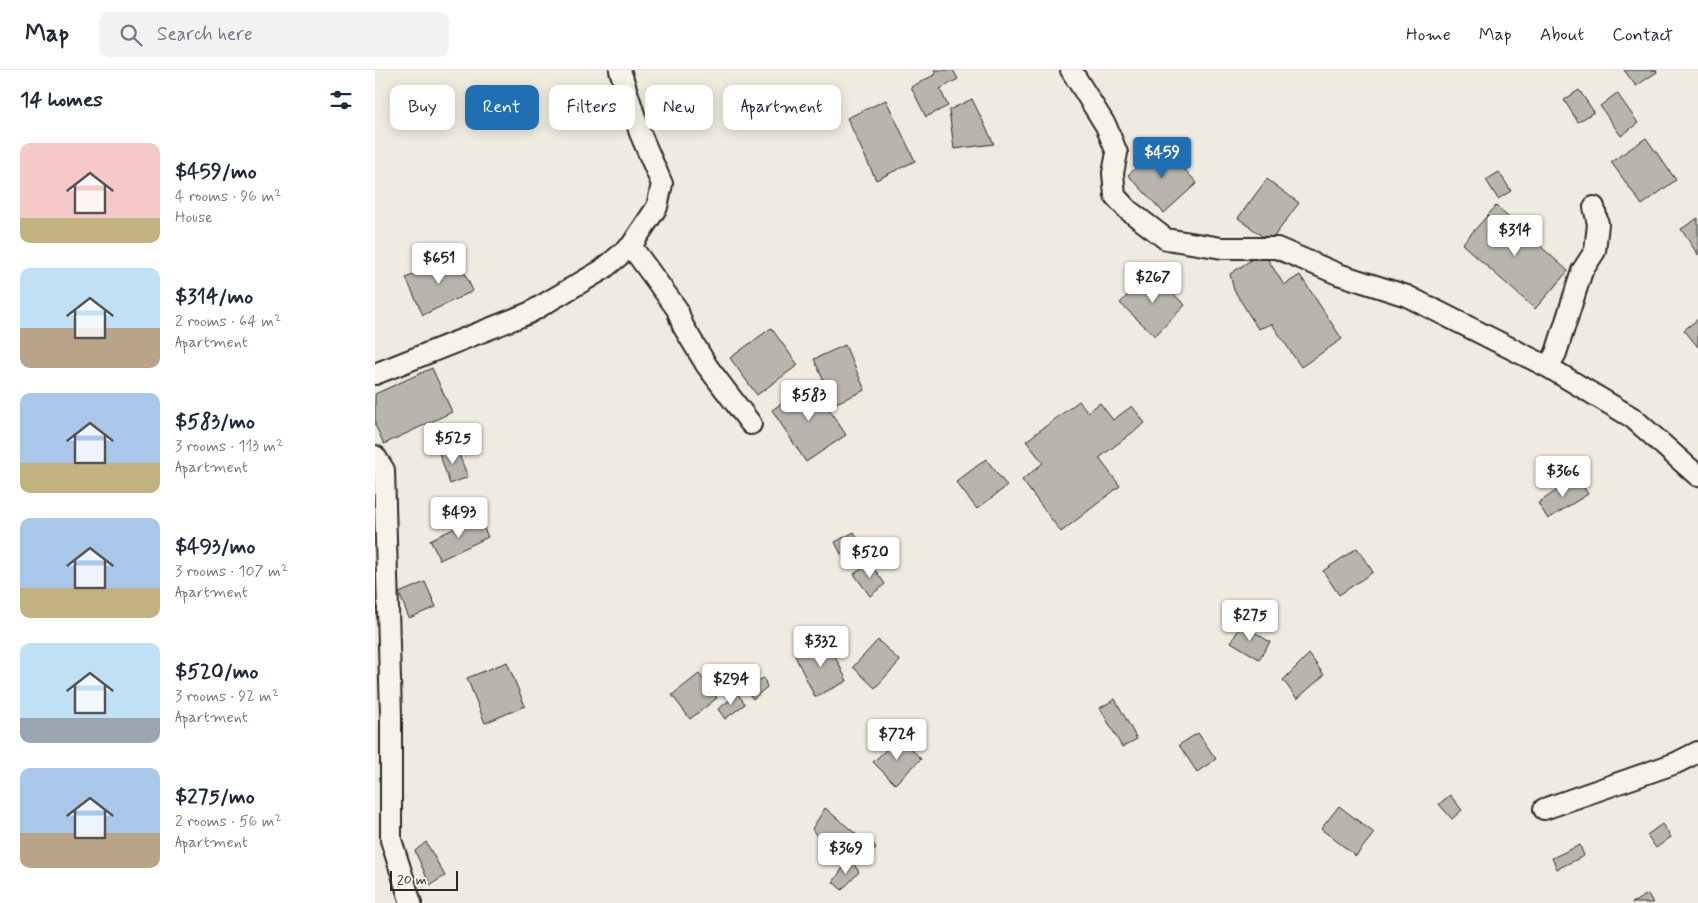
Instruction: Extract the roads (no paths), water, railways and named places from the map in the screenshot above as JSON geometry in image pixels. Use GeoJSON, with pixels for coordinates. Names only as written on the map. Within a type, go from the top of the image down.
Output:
{"type":"FeatureCollection","features":[{"type":"Feature","properties":{"kind":"street"},"geometry":{"type":"LineString","coordinates":[[375,374],[529,313],[602,270],[631,246],[657,207],[662,184],[637,125],[620,70]]}},
{"type":"Feature","properties":{"kind":"street"},"geometry":{"type":"LineString","coordinates":[[1071,70],[1106,126],[1117,152],[1113,173],[1115,196],[1128,210],[1166,239],[1222,248],[1277,248],[1338,274],[1407,296],[1548,367],[1633,418],[1698,476]]}},
{"type":"Feature","properties":{"kind":"street"},"geometry":{"type":"LineString","coordinates":[[1548,367],[1556,353],[1582,271],[1595,251],[1598,224],[1594,207]]}},
{"type":"Feature","properties":{"kind":"street"},"geometry":{"type":"LineString","coordinates":[[631,246],[677,309],[683,326],[707,366],[751,424]]}},
{"type":"Feature","properties":{"kind":"street"},"geometry":{"type":"LineString","coordinates":[[375,456],[384,470],[391,733],[391,840],[411,903]]}},
{"type":"Feature","properties":{"kind":"street"},"geometry":{"type":"LineString","coordinates":[[1543,810],[1676,763],[1698,752]]}}]}
